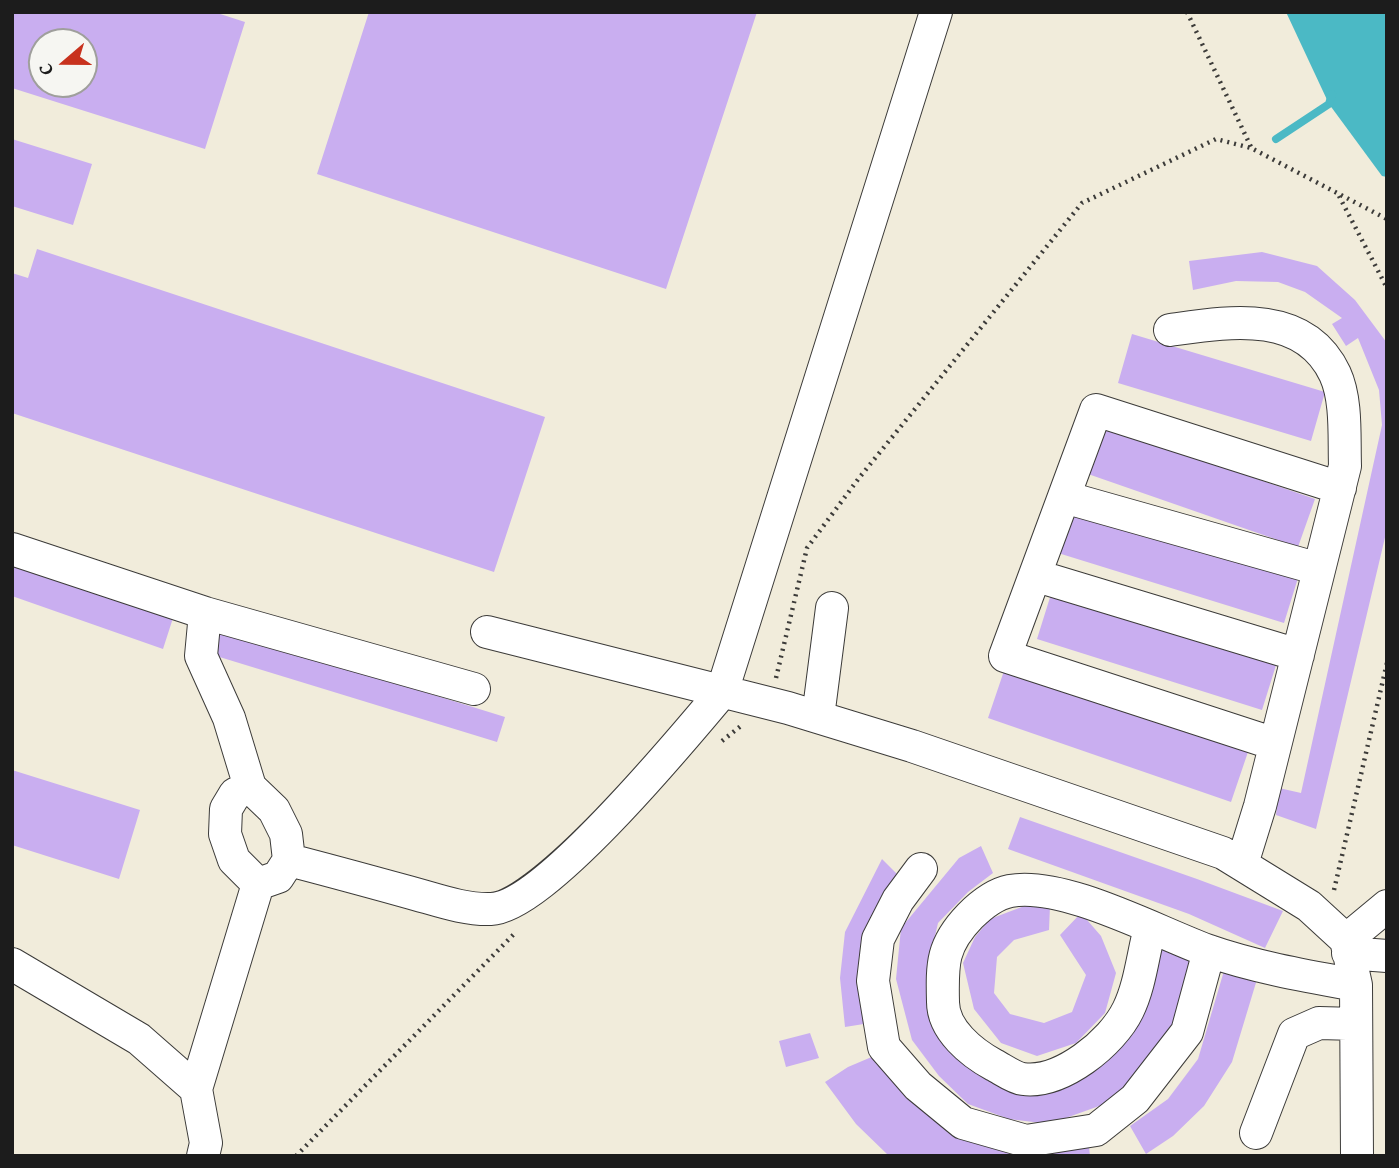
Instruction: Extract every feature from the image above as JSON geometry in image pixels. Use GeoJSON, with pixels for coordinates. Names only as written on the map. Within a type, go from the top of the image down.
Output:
{"type":"FeatureCollection","features":[{"type":"Feature","properties":{"kind":"street"},"geometry":{"type":"LineString","coordinates":[[289,860],[459,906],[494,909],[522,899],[577,851],[673,751],[722,692],[936,12]]}},
{"type":"Feature","properties":{"kind":"street"},"geometry":{"type":"LineString","coordinates":[[1170,330],[1231,321],[1258,322],[1289,332],[1311,344],[1336,376],[1343,411],[1345,466],[1242,864]]}},
{"type":"Feature","properties":{"kind":"street"},"geometry":{"type":"LineString","coordinates":[[1275,744],[1005,656],[1037,576],[1096,410],[1340,488]]}},
{"type":"Feature","properties":{"kind":"street"},"geometry":{"type":"LineString","coordinates":[[1064,497],[1319,569]]}},
{"type":"Feature","properties":{"kind":"street"},"geometry":{"type":"LineString","coordinates":[[12,549],[205,613],[474,690]]}},
{"type":"Feature","properties":{"kind":"street"},"geometry":{"type":"LineString","coordinates":[[1037,576],[1298,654]]}},
{"type":"Feature","properties":{"kind":"street"},"geometry":{"type":"LineString","coordinates":[[818,717],[832,608]]}},
{"type":"Feature","properties":{"kind":"street"},"geometry":{"type":"LineString","coordinates":[[205,613],[201,656],[229,719],[250,787],[274,810],[286,834],[289,860],[278,877],[258,884]]}},
{"type":"Feature","properties":{"kind":"street"},"geometry":{"type":"LineString","coordinates":[[487,632],[818,717],[912,746],[1223,853],[1309,906],[1340,938],[1387,956]]}},
{"type":"Feature","properties":{"kind":"street"},"geometry":{"type":"LineString","coordinates":[[250,787],[235,794],[226,809],[225,834],[234,860],[258,884]]}},
{"type":"Feature","properties":{"kind":"street"},"geometry":{"type":"LineString","coordinates":[[921,869],[898,900],[878,939],[873,981],[884,1047],[918,1086],[963,1123],[1026,1141],[1096,1130],[1135,1098],[1187,1032],[1209,951]]}},
{"type":"Feature","properties":{"kind":"street"},"geometry":{"type":"LineString","coordinates":[[203,1156],[206,1143],[196,1089],[258,884]]}},
{"type":"Feature","properties":{"kind":"street"},"geometry":{"type":"LineString","coordinates":[[1150,928],[1129,1010],[1105,1044],[1063,1072],[1022,1080],[988,1061],[955,1035],[943,1009],[942,962],[953,934],[983,903],[1009,891],[1055,891],[1150,928],[1209,951],[1286,972],[1356,985]]}},
{"type":"Feature","properties":{"kind":"street"},"geometry":{"type":"LineString","coordinates":[[1340,938],[1387,906]]}},
{"type":"Feature","properties":{"kind":"street"},"geometry":{"type":"LineString","coordinates":[[1340,938],[1356,985],[1357,1156]]}},
{"type":"Feature","properties":{"kind":"street"},"geometry":{"type":"LineString","coordinates":[[12,964],[139,1039],[196,1089]]}},
{"type":"Feature","properties":{"kind":"street"},"geometry":{"type":"LineString","coordinates":[[1256,1133],[1294,1034],[1319,1023],[1356,1024]]}},
{"type":"Feature","properties":{"kind":"path"},"geometry":{"type":"LineString","coordinates":[[1187,12],[1251,148]]}},
{"type":"Feature","properties":{"kind":"path"},"geometry":{"type":"LineString","coordinates":[[770,704],[807,548],[859,478],[1082,203],[1216,139],[1251,148],[1387,219]]}},
{"type":"Feature","properties":{"kind":"path"},"geometry":{"type":"LineString","coordinates":[[1339,195],[1387,288]]}},
{"type":"Feature","properties":{"kind":"path"},"geometry":{"type":"LineString","coordinates":[[1340,938],[1387,663]]}},
{"type":"Feature","properties":{"kind":"water"},"geometry":{"type":"Polygon","coordinates":[[[1286,12],[1387,12],[1387,177],[1382,176],[1329,104],[1286,12]]]}},
{"type":"Feature","properties":{"kind":"building"},"geometry":{"type":"Polygon","coordinates":[[[12,12],[214,12],[245,22],[205,149],[44,98],[98,98],[98,28],[28,28],[28,93],[12,88],[12,12]]]}},
{"type":"Feature","properties":{"kind":"building"},"geometry":{"type":"Polygon","coordinates":[[[369,12],[757,12],[666,289],[317,174],[369,12]]]}},
{"type":"Feature","properties":{"kind":"building"},"geometry":{"type":"Polygon","coordinates":[[[12,139],[92,164],[73,225],[12,206],[12,139]]]}},
{"type":"Feature","properties":{"kind":"building"},"geometry":{"type":"Polygon","coordinates":[[[37,249],[545,417],[494,572],[12,413],[12,273],[28,278],[37,249]]]}},
{"type":"Feature","properties":{"kind":"building"},"geometry":{"type":"Polygon","coordinates":[[[1262,252],[1317,266],[1355,300],[1387,343],[1387,529],[1316,829],[1276,815],[1279,788],[1301,793],[1382,425],[1379,390],[1358,338],[1346,346],[1332,324],[1342,318],[1305,292],[1278,282],[1236,281],[1193,290],[1189,261],[1262,252]]]}},
{"type":"Feature","properties":{"kind":"building"},"geometry":{"type":"Polygon","coordinates":[[[1132,334],[1325,392],[1311,441],[1118,383],[1132,334]]]}},
{"type":"Feature","properties":{"kind":"building"},"geometry":{"type":"Polygon","coordinates":[[[1104,426],[1315,499],[1298,547],[1088,474],[1104,426]]]}},
{"type":"Feature","properties":{"kind":"building"},"geometry":{"type":"Polygon","coordinates":[[[1072,508],[1298,578],[1284,623],[1058,553],[1072,508]]]}},
{"type":"Feature","properties":{"kind":"building"},"geometry":{"type":"Polygon","coordinates":[[[12,563],[173,618],[163,649],[12,596],[12,563]]]}},
{"type":"Feature","properties":{"kind":"building"},"geometry":{"type":"Polygon","coordinates":[[[1052,591],[1277,662],[1262,710],[1037,639],[1052,591]]]}},
{"type":"Feature","properties":{"kind":"building"},"geometry":{"type":"Polygon","coordinates":[[[221,629],[505,717],[497,742],[213,655],[221,629]]]}},
{"type":"Feature","properties":{"kind":"building"},"geometry":{"type":"Polygon","coordinates":[[[1006,665],[1249,749],[1231,802],[988,718],[1006,665]]]}},
{"type":"Feature","properties":{"kind":"building"},"geometry":{"type":"Polygon","coordinates":[[[12,770],[140,810],[119,879],[12,845],[12,770]]]}},
{"type":"Feature","properties":{"kind":"building"},"geometry":{"type":"Polygon","coordinates":[[[1020,817],[1283,911],[1265,948],[1189,914],[1008,849],[1020,817]]]}},
{"type":"Feature","properties":{"kind":"building"},"geometry":{"type":"Polygon","coordinates":[[[981,846],[993,873],[968,892],[938,923],[928,966],[964,1059],[1090,1068],[1133,1034],[1150,992],[1162,945],[1193,954],[1171,1036],[1136,1078],[1102,1105],[1049,1124],[1009,1119],[968,1104],[939,1076],[912,1040],[896,979],[901,928],[959,858],[981,846]]]}},
{"type":"Feature","properties":{"kind":"building"},"geometry":{"type":"Polygon","coordinates":[[[882,859],[902,879],[870,1023],[845,1027],[840,978],[845,932],[882,859]]]}},
{"type":"Feature","properties":{"kind":"building"},"geometry":{"type":"Polygon","coordinates":[[[1027,905],[1050,906],[1049,930],[1014,940],[997,957],[994,993],[1010,1014],[1044,1023],[1072,1012],[1086,975],[1060,935],[1081,913],[1101,936],[1116,973],[1105,1013],[1076,1043],[1037,1056],[1001,1043],[974,1009],[963,963],[975,937],[990,919],[1027,905]]]}},
{"type":"Feature","properties":{"kind":"building"},"geometry":{"type":"Polygon","coordinates":[[[1226,964],[1258,976],[1232,1062],[1204,1106],[1173,1136],[1146,1154],[1130,1126],[1168,1099],[1198,1059],[1226,964]]]}},
{"type":"Feature","properties":{"kind":"building"},"geometry":{"type":"Polygon","coordinates":[[[810,1033],[819,1058],[786,1067],[779,1041],[810,1033]]]}},
{"type":"Feature","properties":{"kind":"building"},"geometry":{"type":"Polygon","coordinates":[[[881,1053],[957,1126],[1088,1138],[1090,1156],[889,1156],[856,1124],[825,1082],[848,1067],[881,1053]]]}},
{"type":"Feature","properties":{"kind":"waterway"},"geometry":{"type":"LineString","coordinates":[[1276,139],[1329,104],[1332,94]]}}]}
